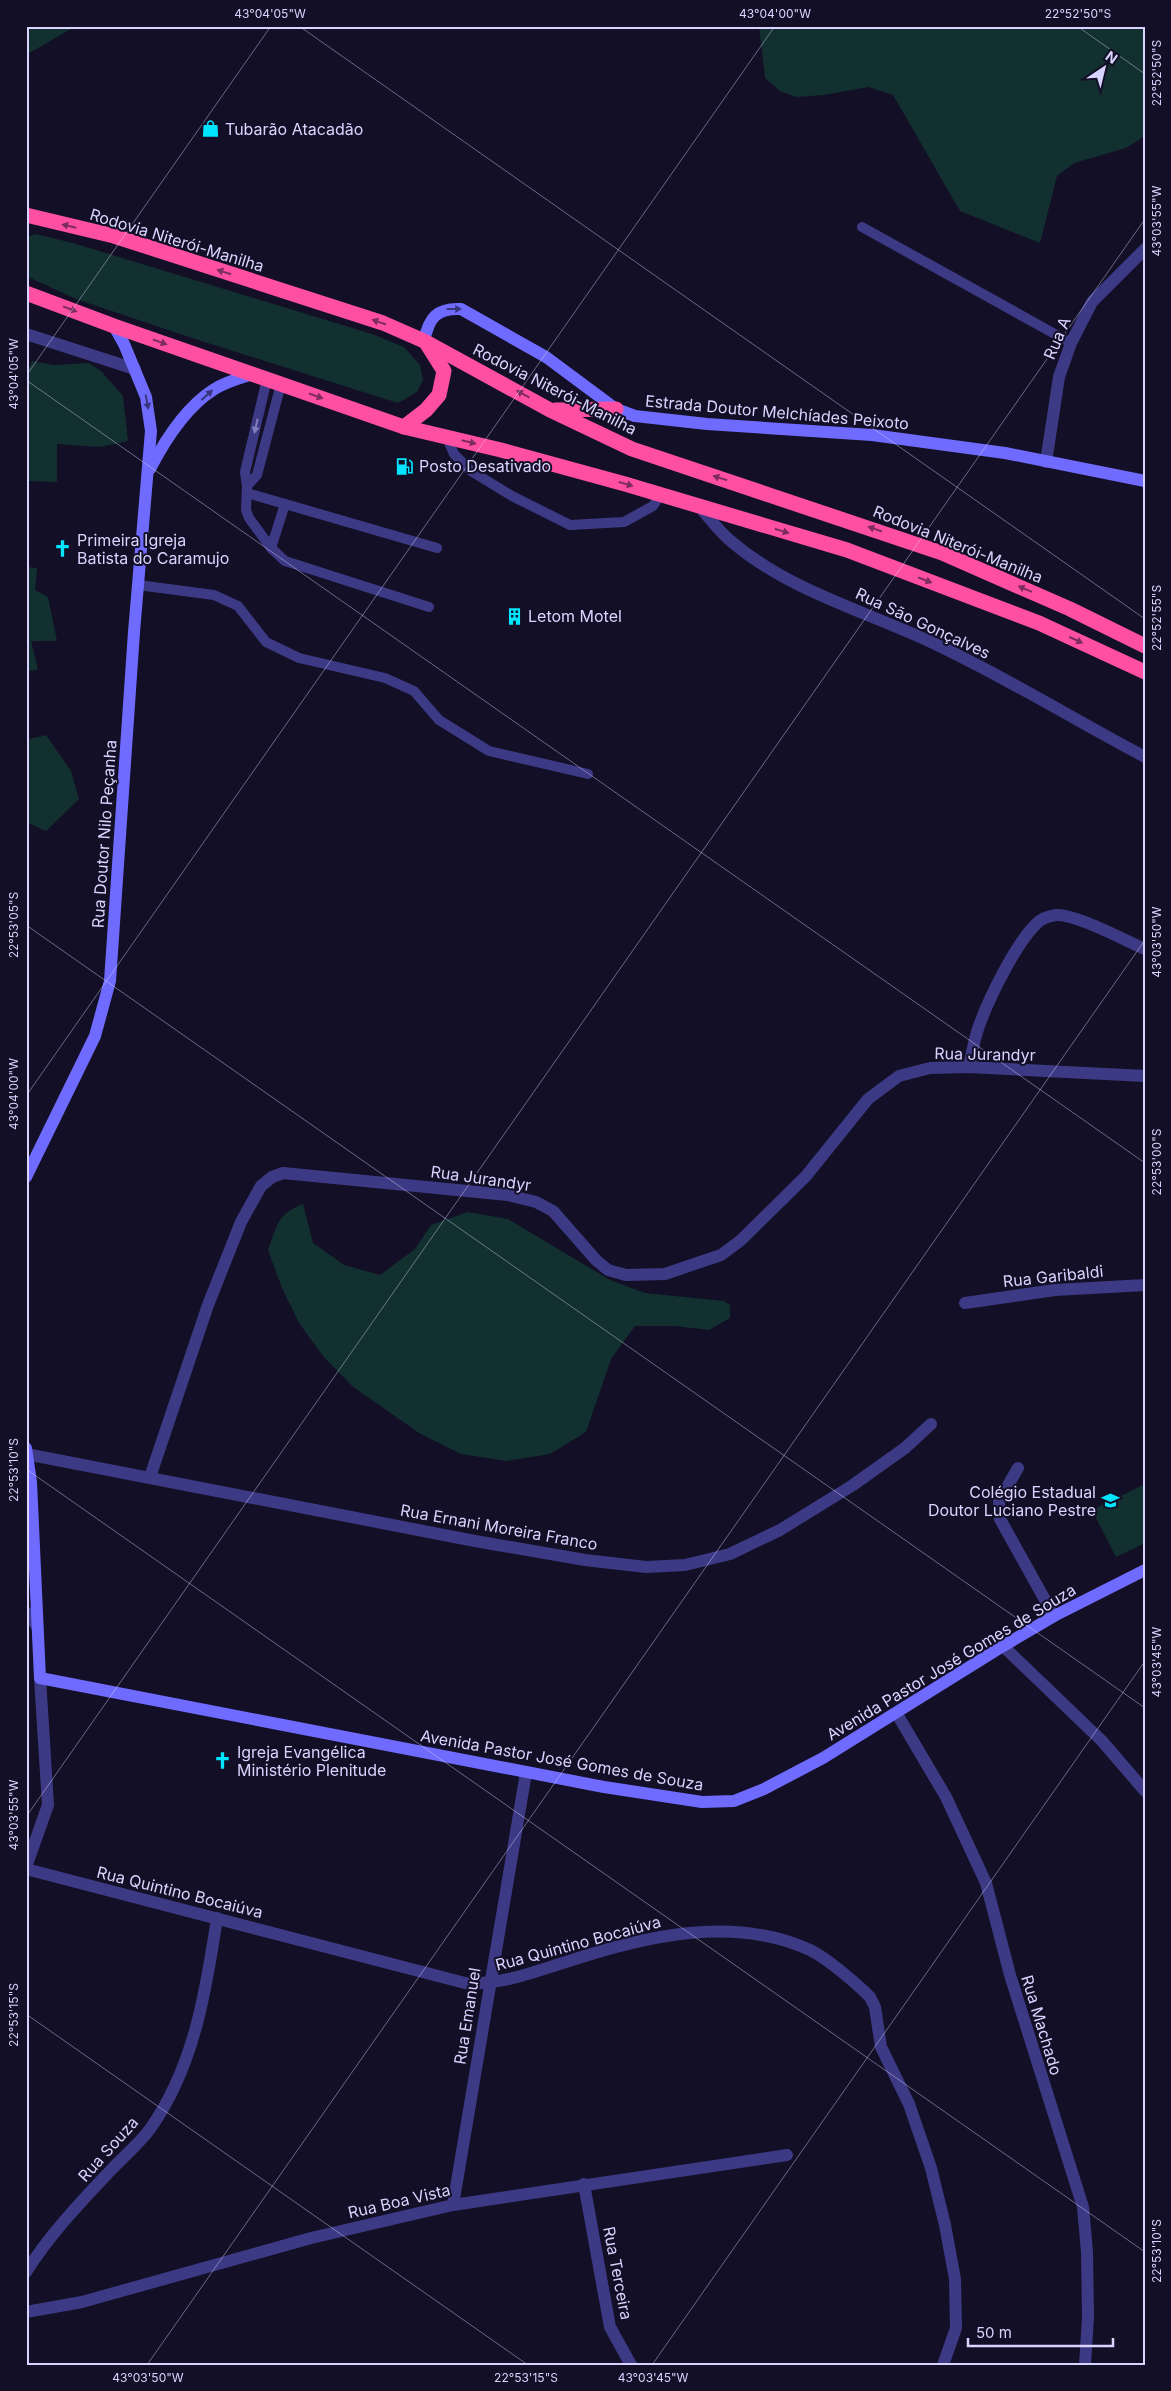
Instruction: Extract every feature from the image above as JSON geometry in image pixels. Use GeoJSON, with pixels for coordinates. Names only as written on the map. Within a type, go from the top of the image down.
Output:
{"type":"FeatureCollection","features":[{"type":"Feature","properties":{"kind":"highway","name":"Rodovia Niterói-Manilha"},"geometry":{"type":"LineString","coordinates":[[28,216],[114,236],[383,323],[424,341],[550,410],[632,449],[942,553],[1070,608],[1145,646]]}},
{"type":"Feature","properties":{"kind":"highway"},"geometry":{"type":"LineString","coordinates":[[26,292],[114,326],[404,427],[446,436],[662,494],[847,550],[1038,623],[1145,672]]}},
{"type":"Feature","properties":{"kind":"highway"},"geometry":{"type":"LineString","coordinates":[[404,427],[426,410],[439,395],[444,371],[424,341]]}},
{"type":"Feature","properties":{"kind":"highway"},"geometry":{"type":"LineString","coordinates":[[550,410],[616,409]]}},
{"type":"Feature","properties":{"kind":"street","name":"Rua A"},"geometry":{"type":"LineString","coordinates":[[1046,462],[1059,377],[1070,343],[1092,302],[1145,249]]}},
{"type":"Feature","properties":{"kind":"street","name":"Estrada Doutor Melchíades Peixoto"},"geometry":{"type":"LineString","coordinates":[[424,341],[428,324],[437,314],[448,308],[460,309],[546,356],[616,409],[635,416],[707,424],[872,435],[1006,453],[1145,481]]}},
{"type":"Feature","properties":{"kind":"street","name":"Rua Doutor Nilo Peçanha"},"geometry":{"type":"LineString","coordinates":[[26,1177],[95,1036],[110,981],[146,476],[152,431],[146,397],[114,326]]}},
{"type":"Feature","properties":{"kind":"street"},"geometry":{"type":"LineString","coordinates":[[26,334],[135,369]]}},
{"type":"Feature","properties":{"kind":"street","name":"Rua Doutor Nilo Peçanha"},"geometry":{"type":"LineString","coordinates":[[146,476],[171,434],[190,411],[213,390],[229,382],[267,379]]}},
{"type":"Feature","properties":{"kind":"street","name":"Rua São Gonçalves"},"geometry":{"type":"LineString","coordinates":[[698,506],[731,542],[767,567],[824,596],[931,642],[1044,699],[1145,757]]}},
{"type":"Feature","properties":{"kind":"street"},"geometry":{"type":"LineString","coordinates":[[969,1067],[978,1029],[987,1005],[1022,943],[1036,923],[1046,917],[1058,915],[1075,919],[1145,949]]}},
{"type":"Feature","properties":{"kind":"street","name":"Rua Jurandyr"},"geometry":{"type":"LineString","coordinates":[[150,1477],[208,1305],[237,1231],[261,1186],[272,1177],[283,1174],[508,1195],[536,1202],[553,1211],[596,1260],[608,1270],[626,1274],[665,1274],[721,1255],[740,1241],[806,1176],[868,1099],[899,1076],[930,1068],[969,1067],[1145,1076]]}},
{"type":"Feature","properties":{"kind":"street","name":"Rua Garibaldi"},"geometry":{"type":"LineString","coordinates":[[965,1303],[1055,1290],[1145,1285]]}},
{"type":"Feature","properties":{"kind":"street","name":"Rua Ernani Moreira Franco"},"geometry":{"type":"LineString","coordinates":[[27,1452],[585,1560],[646,1566],[685,1565],[730,1554],[780,1530],[853,1486],[905,1448],[931,1424]]}},
{"type":"Feature","properties":{"kind":"street"},"geometry":{"type":"LineString","coordinates":[[26,1868],[48,1805],[37,1626],[31,1482],[27,1452]]}},
{"type":"Feature","properties":{"kind":"street"},"geometry":{"type":"LineString","coordinates":[[1018,1468],[999,1501],[1000,1519],[1054,1616]]}},
{"type":"Feature","properties":{"kind":"street","name":"Avenida Pastor José Gomes de Souza"},"geometry":{"type":"LineString","coordinates":[[40,1678],[526,1773],[702,1802],[734,1800],[764,1789],[823,1758],[1054,1616],[1145,1570]]}},
{"type":"Feature","properties":{"kind":"street"},"geometry":{"type":"LineString","coordinates":[[26,1612],[37,1626]]}},
{"type":"Feature","properties":{"kind":"street"},"geometry":{"type":"LineString","coordinates":[[1003,1646],[1102,1742],[1145,1791]]}},
{"type":"Feature","properties":{"kind":"street","name":"Rua Machado"},"geometry":{"type":"LineString","coordinates":[[897,1714],[946,1797],[986,1883],[1010,1975],[1083,2208],[1087,2252],[1088,2316],[1085,2365]]}},
{"type":"Feature","properties":{"kind":"street","name":"Rua Emanuel"},"geometry":{"type":"LineString","coordinates":[[452,2205],[526,1773]]}},
{"type":"Feature","properties":{"kind":"street","name":"Rua Quintino Bocaiúva"},"geometry":{"type":"LineString","coordinates":[[26,1868],[465,1983],[489,1984],[658,1936],[718,1931],[778,1939],[812,1950],[870,1997],[875,2007],[881,2047],[909,2104],[931,2168],[955,2279],[956,2328],[943,2365]]}},
{"type":"Feature","properties":{"kind":"street","name":"Rua Souza"},"geometry":{"type":"LineString","coordinates":[[26,2272],[43,2246],[65,2220],[149,2129],[175,2086],[196,2029],[209,1968],[216,1918]]}},
{"type":"Feature","properties":{"kind":"street","name":"Rua Boa Vista"},"geometry":{"type":"LineString","coordinates":[[26,2312],[82,2302],[311,2238],[452,2205],[787,2155]]}},
{"type":"Feature","properties":{"kind":"street","name":"Rua Terceira"},"geometry":{"type":"LineString","coordinates":[[584,2184],[610,2327],[631,2365]]}},
{"type":"Feature","properties":{"kind":"lane"},"geometry":{"type":"LineString","coordinates":[[862,226],[1070,343]]}},
{"type":"Feature","properties":{"kind":"lane"},"geometry":{"type":"LineString","coordinates":[[267,379],[245,472],[247,489],[246,510],[249,518],[271,548],[285,561],[429,608]]}},
{"type":"Feature","properties":{"kind":"lane"},"geometry":{"type":"LineString","coordinates":[[446,436],[454,454],[470,471],[512,496],[570,525],[624,522],[653,506],[662,494]]}},
{"type":"Feature","properties":{"kind":"lane"},"geometry":{"type":"LineString","coordinates":[[247,489],[285,504],[437,548]]}},
{"type":"Feature","properties":{"kind":"lane"},"geometry":{"type":"LineString","coordinates":[[271,548],[285,504]]}},
{"type":"Feature","properties":{"kind":"lane"},"geometry":{"type":"LineString","coordinates":[[138,585],[214,596],[238,606],[266,642],[299,658],[386,678],[414,691],[439,720],[489,750],[588,774]]}},
{"type":"Feature","properties":{"kind":"green space"},"geometry":{"type":"Polygon","coordinates":[[[26,26],[76,26],[26,55],[26,26]]]}},
{"type":"Feature","properties":{"kind":"green space"},"geometry":{"type":"Polygon","coordinates":[[[759,26],[1145,26],[1145,136],[1126,148],[1074,163],[1057,176],[1040,243],[960,211],[893,95],[868,87],[824,95],[796,97],[780,91],[765,78],[759,26]]]}},
{"type":"Feature","properties":{"kind":"green space"},"geometry":{"type":"Polygon","coordinates":[[[35,234],[73,243],[372,334],[404,347],[420,365],[423,380],[417,392],[398,403],[76,299],[26,276],[26,238],[35,234]]]}},
{"type":"Feature","properties":{"kind":"green space"},"geometry":{"type":"Polygon","coordinates":[[[32,361],[54,365],[89,363],[101,371],[123,396],[128,441],[100,447],[57,444],[57,482],[27,481],[26,501],[26,376],[32,361]]]}},
{"type":"Feature","properties":{"kind":"green space"},"geometry":{"type":"Polygon","coordinates":[[[26,567],[37,568],[35,590],[48,597],[57,641],[31,641],[38,670],[26,671],[26,567]]]}},
{"type":"Feature","properties":{"kind":"green space"},"geometry":{"type":"Polygon","coordinates":[[[46,735],[71,771],[79,799],[46,831],[26,822],[26,740],[46,735]]]}},
{"type":"Feature","properties":{"kind":"green space"},"geometry":{"type":"Polygon","coordinates":[[[303,1204],[313,1243],[344,1265],[380,1275],[415,1249],[431,1225],[468,1212],[508,1219],[610,1280],[645,1293],[724,1301],[730,1305],[730,1318],[709,1330],[675,1326],[635,1326],[611,1359],[586,1432],[550,1454],[506,1461],[461,1454],[419,1433],[352,1386],[323,1356],[299,1323],[282,1288],[268,1250],[279,1222],[288,1212],[303,1204]]]}},
{"type":"Feature","properties":{"kind":"green space"},"geometry":{"type":"Polygon","coordinates":[[[1145,1484],[1145,1543],[1116,1557],[1092,1510],[1145,1484]]]}},
{"type":"Feature","properties":{"kind":"place","name":"Tubarão Atacadão"},"geometry":{"type":"Point","coordinates":[211,129]}},
{"type":"Feature","properties":{"kind":"place","name":"Posto Desativado"},"geometry":{"type":"Point","coordinates":[405,466]}},
{"type":"Feature","properties":{"kind":"place","name":"Primeira Igreja Batista do Caramujo"},"geometry":{"type":"Point","coordinates":[63,549]}},
{"type":"Feature","properties":{"kind":"place","name":"Letom Motel"},"geometry":{"type":"Point","coordinates":[514,616]}},
{"type":"Feature","properties":{"kind":"place","name":"Colégio Estadual Doutor Luciano Pestre"},"geometry":{"type":"Point","coordinates":[1110,1501]}},
{"type":"Feature","properties":{"kind":"place","name":"Igreja Evangélica Ministério Plenitude"},"geometry":{"type":"Point","coordinates":[223,1761]}}]}
